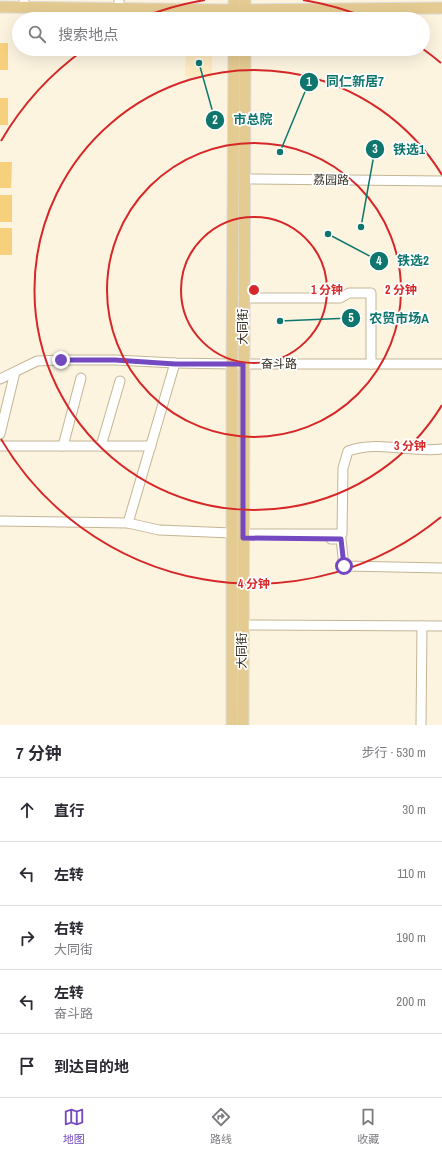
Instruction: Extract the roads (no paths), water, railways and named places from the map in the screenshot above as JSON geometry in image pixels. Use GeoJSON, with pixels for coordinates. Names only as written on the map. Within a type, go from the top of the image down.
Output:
{"type":"FeatureCollection","features":[{"type":"Feature","properties":{"kind":"main road"},"geometry":{"type":"LineString","coordinates":[[0,2],[119,1],[239,8],[442,3]]}},
{"type":"Feature","properties":{"kind":"main road"},"geometry":{"type":"LineString","coordinates":[[0,7],[442,8]]}},
{"type":"Feature","properties":{"kind":"main road","name":"大同街"},"geometry":{"type":"LineString","coordinates":[[234,56],[239,535],[243,725]]}},
{"type":"Feature","properties":{"kind":"main road","name":"大同街"},"geometry":{"type":"LineString","coordinates":[[237,364],[243,298],[245,56]]}},
{"type":"Feature","properties":{"kind":"main road","name":"大同街"},"geometry":{"type":"LineString","coordinates":[[232,725],[239,535]]}},
{"type":"Feature","properties":{"kind":"street","name":"荔园路"},"geometry":{"type":"LineString","coordinates":[[244,179],[442,181]]}},
{"type":"Feature","properties":{"kind":"street"},"geometry":{"type":"LineString","coordinates":[[243,298],[340,298],[349,293],[371,293],[372,364]]}},
{"type":"Feature","properties":{"kind":"street","name":"奋斗路"},"geometry":{"type":"LineString","coordinates":[[0,379],[37,361],[115,360],[175,364],[442,364]]}},
{"type":"Feature","properties":{"kind":"street"},"geometry":{"type":"LineString","coordinates":[[128,523],[175,364]]}},
{"type":"Feature","properties":{"kind":"street"},"geometry":{"type":"LineString","coordinates":[[0,434],[15,372]]}},
{"type":"Feature","properties":{"kind":"street"},"geometry":{"type":"LineString","coordinates":[[63,446],[81,378]]}},
{"type":"Feature","properties":{"kind":"street"},"geometry":{"type":"LineString","coordinates":[[101,446],[120,382]]}},
{"type":"Feature","properties":{"kind":"street"},"geometry":{"type":"LineString","coordinates":[[0,446],[151,446]]}},
{"type":"Feature","properties":{"kind":"street"},"geometry":{"type":"LineString","coordinates":[[239,535],[342,534],[343,468],[348,451],[358,448],[379,446],[429,450],[442,449]]}},
{"type":"Feature","properties":{"kind":"street"},"geometry":{"type":"LineString","coordinates":[[0,521],[128,523],[160,530],[341,539],[344,566],[442,568]]}},
{"type":"Feature","properties":{"kind":"street"},"geometry":{"type":"LineString","coordinates":[[242,625],[442,626]]}},
{"type":"Feature","properties":{"kind":"street"},"geometry":{"type":"LineString","coordinates":[[421,725],[422,626]]}},
{"type":"Feature","properties":{"kind":"place","name":"市总院"},"geometry":{"type":"Point","coordinates":[199,63]}},
{"type":"Feature","properties":{"kind":"place","name":"同仁新居7"},"geometry":{"type":"Point","coordinates":[280,152]}},
{"type":"Feature","properties":{"kind":"place","name":"铁选1"},"geometry":{"type":"Point","coordinates":[361,227]}},
{"type":"Feature","properties":{"kind":"place","name":"铁选2"},"geometry":{"type":"Point","coordinates":[328,234]}},
{"type":"Feature","properties":{"kind":"place","name":"农贸市场A"},"geometry":{"type":"Point","coordinates":[280,321]}}]}
